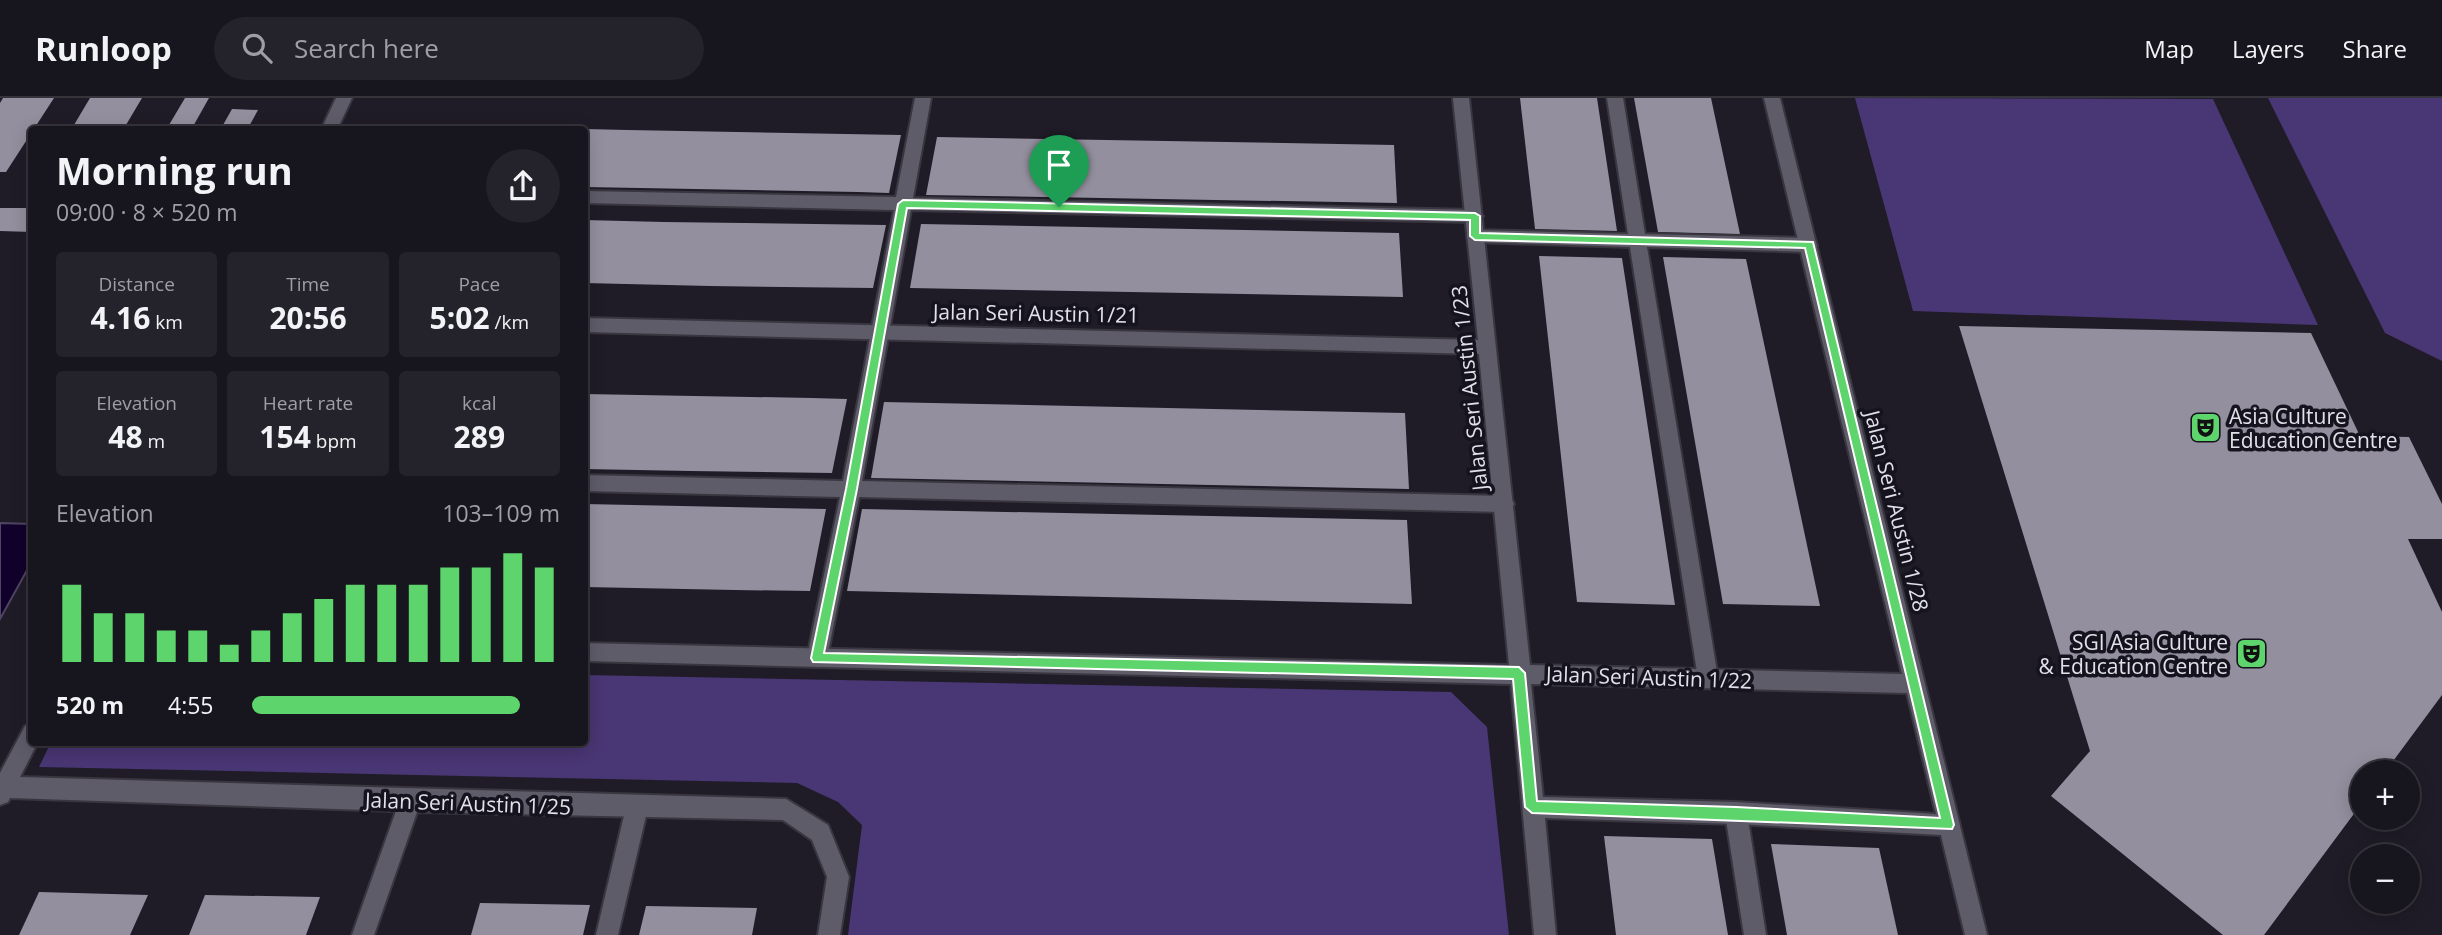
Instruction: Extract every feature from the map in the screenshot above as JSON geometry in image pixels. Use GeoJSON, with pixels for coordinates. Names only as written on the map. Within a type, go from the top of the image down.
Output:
{"type":"FeatureCollection","features":[{"type":"Feature","properties":{"kind":"street"},"geometry":{"type":"LineString","coordinates":[[330,126],[344,98]]}},
{"type":"Feature","properties":{"kind":"street"},"geometry":{"type":"LineString","coordinates":[[817,658],[923,98]]}},
{"type":"Feature","properties":{"kind":"street","name":"Jalan Seri Austin 1/23"},"geometry":{"type":"LineString","coordinates":[[1461,98],[1504,504],[1545,935]]}},
{"type":"Feature","properties":{"kind":"street"},"geometry":{"type":"LineString","coordinates":[[1615,98],[1707,678]]}},
{"type":"Feature","properties":{"kind":"street","name":"Jalan Seri Austin 1/28"},"geometry":{"type":"LineString","coordinates":[[1772,98],[1976,935]]}},
{"type":"Feature","properties":{"kind":"street"},"geometry":{"type":"LineString","coordinates":[[588,197],[1475,216]]}},
{"type":"Feature","properties":{"kind":"street"},"geometry":{"type":"LineString","coordinates":[[1475,236],[1809,244]]}},
{"type":"Feature","properties":{"kind":"street","name":"Jalan Seri Austin 1/21"},"geometry":{"type":"LineString","coordinates":[[588,325],[1486,347]]}},
{"type":"Feature","properties":{"kind":"street"},"geometry":{"type":"LineString","coordinates":[[588,483],[1504,504]]}},
{"type":"Feature","properties":{"kind":"street","name":"Jalan Seri Austin 1/22"},"geometry":{"type":"LineString","coordinates":[[588,652],[1916,684]]}},
{"type":"Feature","properties":{"kind":"street"},"geometry":{"type":"LineString","coordinates":[[2,791],[28,741]]}},
{"type":"Feature","properties":{"kind":"street","name":"Jalan Seri Austin 1/25"},"geometry":{"type":"LineString","coordinates":[[2,791],[786,810],[820,833],[838,877],[829,935]]}},
{"type":"Feature","properties":{"kind":"street"},"geometry":{"type":"LineString","coordinates":[[363,935],[410,801]]}},
{"type":"Feature","properties":{"kind":"street"},"geometry":{"type":"LineString","coordinates":[[607,935],[637,807]]}},
{"type":"Feature","properties":{"kind":"street"},"geometry":{"type":"LineString","coordinates":[[1532,807],[1736,813],[1948,825]]}},
{"type":"Feature","properties":{"kind":"street"},"geometry":{"type":"LineString","coordinates":[[1736,813],[1755,935]]}},
{"type":"Feature","properties":{"kind":"shaded area"},"geometry":{"type":"Polygon","coordinates":[[[1855,98],[2213,99],[2318,325],[1913,311],[1855,98]]]}},
{"type":"Feature","properties":{"kind":"shaded area"},"geometry":{"type":"Polygon","coordinates":[[[2268,98],[2442,98],[2442,361],[2385,333],[2268,98]]]}},
{"type":"Feature","properties":{"kind":"shaded area"},"geometry":{"type":"Polygon","coordinates":[[[0,523],[28,524],[28,568],[0,619],[0,523]]]}},
{"type":"Feature","properties":{"kind":"shaded area"},"geometry":{"type":"Polygon","coordinates":[[[588,675],[1451,692],[1487,727],[1509,935],[848,935],[862,825],[838,802],[797,783],[39,767],[49,746],[588,746],[588,675]]]}},
{"type":"Feature","properties":{"kind":"building"},"geometry":{"type":"Polygon","coordinates":[[[3,98],[54,98],[36,126],[28,126],[28,138],[6,172],[0,172],[0,103],[3,98]]]}},
{"type":"Feature","properties":{"kind":"building"},"geometry":{"type":"Polygon","coordinates":[[[90,98],[142,98],[125,126],[73,126],[90,98]]]}},
{"type":"Feature","properties":{"kind":"building"},"geometry":{"type":"Polygon","coordinates":[[[185,98],[209,98],[193,126],[168,126],[185,98]]]}},
{"type":"Feature","properties":{"kind":"building"},"geometry":{"type":"Polygon","coordinates":[[[1520,98],[1597,98],[1617,231],[1535,229],[1520,98]]]}},
{"type":"Feature","properties":{"kind":"building"},"geometry":{"type":"Polygon","coordinates":[[[1634,98],[1711,98],[1740,234],[1658,232],[1634,98]]]}},
{"type":"Feature","properties":{"kind":"building"},"geometry":{"type":"Polygon","coordinates":[[[232,109],[258,110],[249,126],[205,126],[223,125],[232,109]]]}},
{"type":"Feature","properties":{"kind":"building"},"geometry":{"type":"Polygon","coordinates":[[[588,129],[901,135],[889,193],[588,187],[588,129]]]}},
{"type":"Feature","properties":{"kind":"building"},"geometry":{"type":"Polygon","coordinates":[[[937,137],[1394,145],[1397,203],[926,195],[937,137]]]}},
{"type":"Feature","properties":{"kind":"building"},"geometry":{"type":"Polygon","coordinates":[[[0,208],[28,208],[28,232],[0,231],[0,208]]]}},
{"type":"Feature","properties":{"kind":"building"},"geometry":{"type":"Polygon","coordinates":[[[588,220],[886,225],[873,288],[588,283],[588,220]]]}},
{"type":"Feature","properties":{"kind":"building"},"geometry":{"type":"Polygon","coordinates":[[[921,224],[1399,233],[1403,297],[910,288],[921,224]]]}},
{"type":"Feature","properties":{"kind":"building"},"geometry":{"type":"Polygon","coordinates":[[[1539,256],[1622,258],[1675,605],[1577,602],[1539,256]]]}},
{"type":"Feature","properties":{"kind":"building"},"geometry":{"type":"Polygon","coordinates":[[[1663,257],[1746,259],[1820,606],[1723,604],[1663,257]]]}},
{"type":"Feature","properties":{"kind":"building","name":"SGI Asia Culture & Education Centre"},"geometry":{"type":"Polygon","coordinates":[[[1959,326],[2311,333],[2360,436],[2409,437],[2442,504],[2442,539],[2408,539],[2442,612],[2442,695],[2394,760],[2350,760],[2350,819],[2264,935],[2223,935],[2051,796],[2090,751],[1959,326]]]}},
{"type":"Feature","properties":{"kind":"building"},"geometry":{"type":"Polygon","coordinates":[[[588,394],[847,399],[832,473],[588,469],[588,394]]]}},
{"type":"Feature","properties":{"kind":"building"},"geometry":{"type":"Polygon","coordinates":[[[884,402],[1405,413],[1409,489],[871,478],[884,402]]]}},
{"type":"Feature","properties":{"kind":"building"},"geometry":{"type":"Polygon","coordinates":[[[588,504],[826,509],[810,591],[588,587],[588,504]]]}},
{"type":"Feature","properties":{"kind":"building"},"geometry":{"type":"Polygon","coordinates":[[[862,509],[1407,520],[1412,604],[847,591],[862,509]]]}},
{"type":"Feature","properties":{"kind":"building"},"geometry":{"type":"Polygon","coordinates":[[[1604,836],[1712,839],[1728,935],[1616,935],[1604,836]]]}},
{"type":"Feature","properties":{"kind":"building"},"geometry":{"type":"Polygon","coordinates":[[[1771,844],[1879,848],[1898,935],[1787,935],[1771,844]]]}},
{"type":"Feature","properties":{"kind":"building"},"geometry":{"type":"Polygon","coordinates":[[[39,892],[148,895],[130,935],[19,935],[39,892]]]}},
{"type":"Feature","properties":{"kind":"building"},"geometry":{"type":"Polygon","coordinates":[[[205,895],[320,897],[306,935],[189,935],[205,895]]]}},
{"type":"Feature","properties":{"kind":"building"},"geometry":{"type":"Polygon","coordinates":[[[480,903],[590,905],[583,935],[471,935],[480,903]]]}},
{"type":"Feature","properties":{"kind":"building"},"geometry":{"type":"Polygon","coordinates":[[[646,906],[757,908],[752,935],[639,935],[646,906]]]}},
{"type":"Feature","properties":{"kind":"place","name":"Asia Culture Education Centre"},"geometry":{"type":"Point","coordinates":[2206,428]}},
{"type":"Feature","properties":{"kind":"place","name":"SGI Asia Culture & Education Centre"},"geometry":{"type":"Point","coordinates":[2251,654]}},
{"type":"Feature","properties":{"kind":"route"},"geometry":{"type":"LineString","coordinates":[[903,204],[1059,207],[1475,216],[1475,236],[1809,244],[1948,825],[1736,813],[1532,807],[1519,673],[817,658],[903,204]]}}]}
